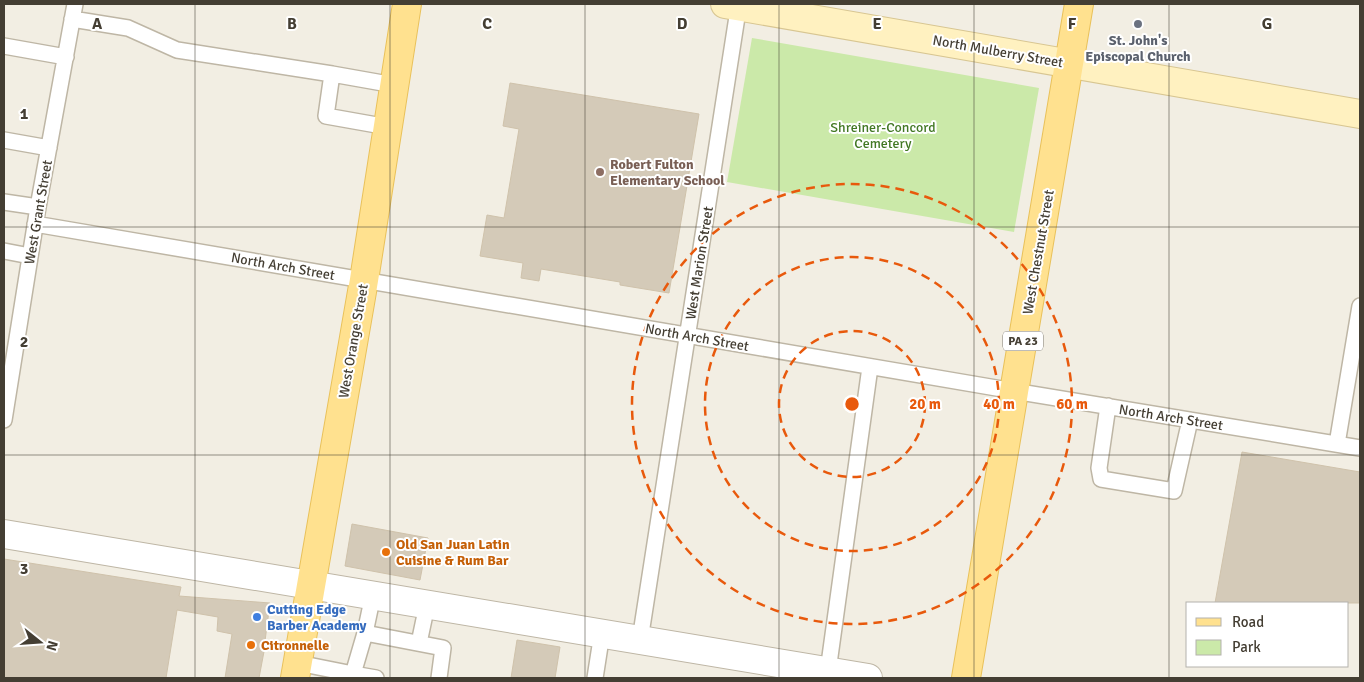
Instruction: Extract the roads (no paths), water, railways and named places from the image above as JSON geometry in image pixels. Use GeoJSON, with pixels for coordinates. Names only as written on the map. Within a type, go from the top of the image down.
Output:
{"type":"FeatureCollection","features":[{"type":"Feature","properties":{"kind":"main road","name":"West Orange Street"},"geometry":{"type":"LineString","coordinates":[[296,671],[364,280],[407,4]]}},
{"type":"Feature","properties":{"kind":"main road","name":"West Chestnut Street"},"geometry":{"type":"LineString","coordinates":[[966,678],[1079,4]]}},
{"type":"Feature","properties":{"kind":"street","name":"North Mulberry Street"},"geometry":{"type":"LineString","coordinates":[[734,4],[1360,114]]}},
{"type":"Feature","properties":{"kind":"street"},"geometry":{"type":"LineString","coordinates":[[4,534],[868,678]]}},
{"type":"Feature","properties":{"kind":"lane","name":"West Grant Street"},"geometry":{"type":"LineString","coordinates":[[4,420],[35,224],[75,4]]}},
{"type":"Feature","properties":{"kind":"lane","name":"West Marion Street"},"geometry":{"type":"LineString","coordinates":[[640,640],[688,335],[734,4]]}},
{"type":"Feature","properties":{"kind":"lane"},"geometry":{"type":"LineString","coordinates":[[72,19],[128,28],[177,50],[394,85]]}},
{"type":"Feature","properties":{"kind":"lane"},"geometry":{"type":"LineString","coordinates":[[4,46],[66,57]]}},
{"type":"Feature","properties":{"kind":"lane"},"geometry":{"type":"LineString","coordinates":[[332,74],[326,116],[388,127]]}},
{"type":"Feature","properties":{"kind":"lane"},"geometry":{"type":"LineString","coordinates":[[4,140],[49,148]]}},
{"type":"Feature","properties":{"kind":"lane"},"geometry":{"type":"LineString","coordinates":[[4,202],[38,207]]}},
{"type":"Feature","properties":{"kind":"lane","name":"North Arch Street"},"geometry":{"type":"LineString","coordinates":[[35,224],[1360,448]]}},
{"type":"Feature","properties":{"kind":"lane"},"geometry":{"type":"LineString","coordinates":[[4,251],[30,256]]}},
{"type":"Feature","properties":{"kind":"lane"},"geometry":{"type":"LineString","coordinates":[[1337,444],[1360,306]]}},
{"type":"Feature","properties":{"kind":"lane"},"geometry":{"type":"LineString","coordinates":[[828,672],[870,366]]}},
{"type":"Feature","properties":{"kind":"lane"},"geometry":{"type":"LineString","coordinates":[[1108,406],[1099,468],[1101,479],[1174,490],[1190,420]]}},
{"type":"Feature","properties":{"kind":"lane"},"geometry":{"type":"LineString","coordinates":[[353,676],[373,595]]}},
{"type":"Feature","properties":{"kind":"lane"},"geometry":{"type":"LineString","coordinates":[[419,643],[427,604]]}},
{"type":"Feature","properties":{"kind":"lane"},"geometry":{"type":"LineString","coordinates":[[364,633],[443,648],[439,678]]}},
{"type":"Feature","properties":{"kind":"lane"},"geometry":{"type":"LineString","coordinates":[[595,678],[602,634]]}},
{"type":"Feature","properties":{"kind":"lane"},"geometry":{"type":"LineString","coordinates":[[296,671],[376,678]]}},
{"type":"Feature","properties":{"kind":"place","name":"St. John's Episcopal Church"},"geometry":{"type":"Point","coordinates":[1138,24]}},
{"type":"Feature","properties":{"kind":"place","name":"Robert Fulton Elementary School"},"geometry":{"type":"Point","coordinates":[600,172]}},
{"type":"Feature","properties":{"kind":"place","name":"Old San Juan Latin Cuisine & Rum Bar"},"geometry":{"type":"Point","coordinates":[386,552]}},
{"type":"Feature","properties":{"kind":"place","name":"Cutting Edge Barber Academy"},"geometry":{"type":"Point","coordinates":[257,617]}},
{"type":"Feature","properties":{"kind":"place","name":"Citronnelle"},"geometry":{"type":"Point","coordinates":[251,645]}},
{"type":"Feature","properties":{"kind":"park label","name":"Shreiner-Concord Cemetery"},"geometry":{"type":"Point","coordinates":[883,136]}}]}
